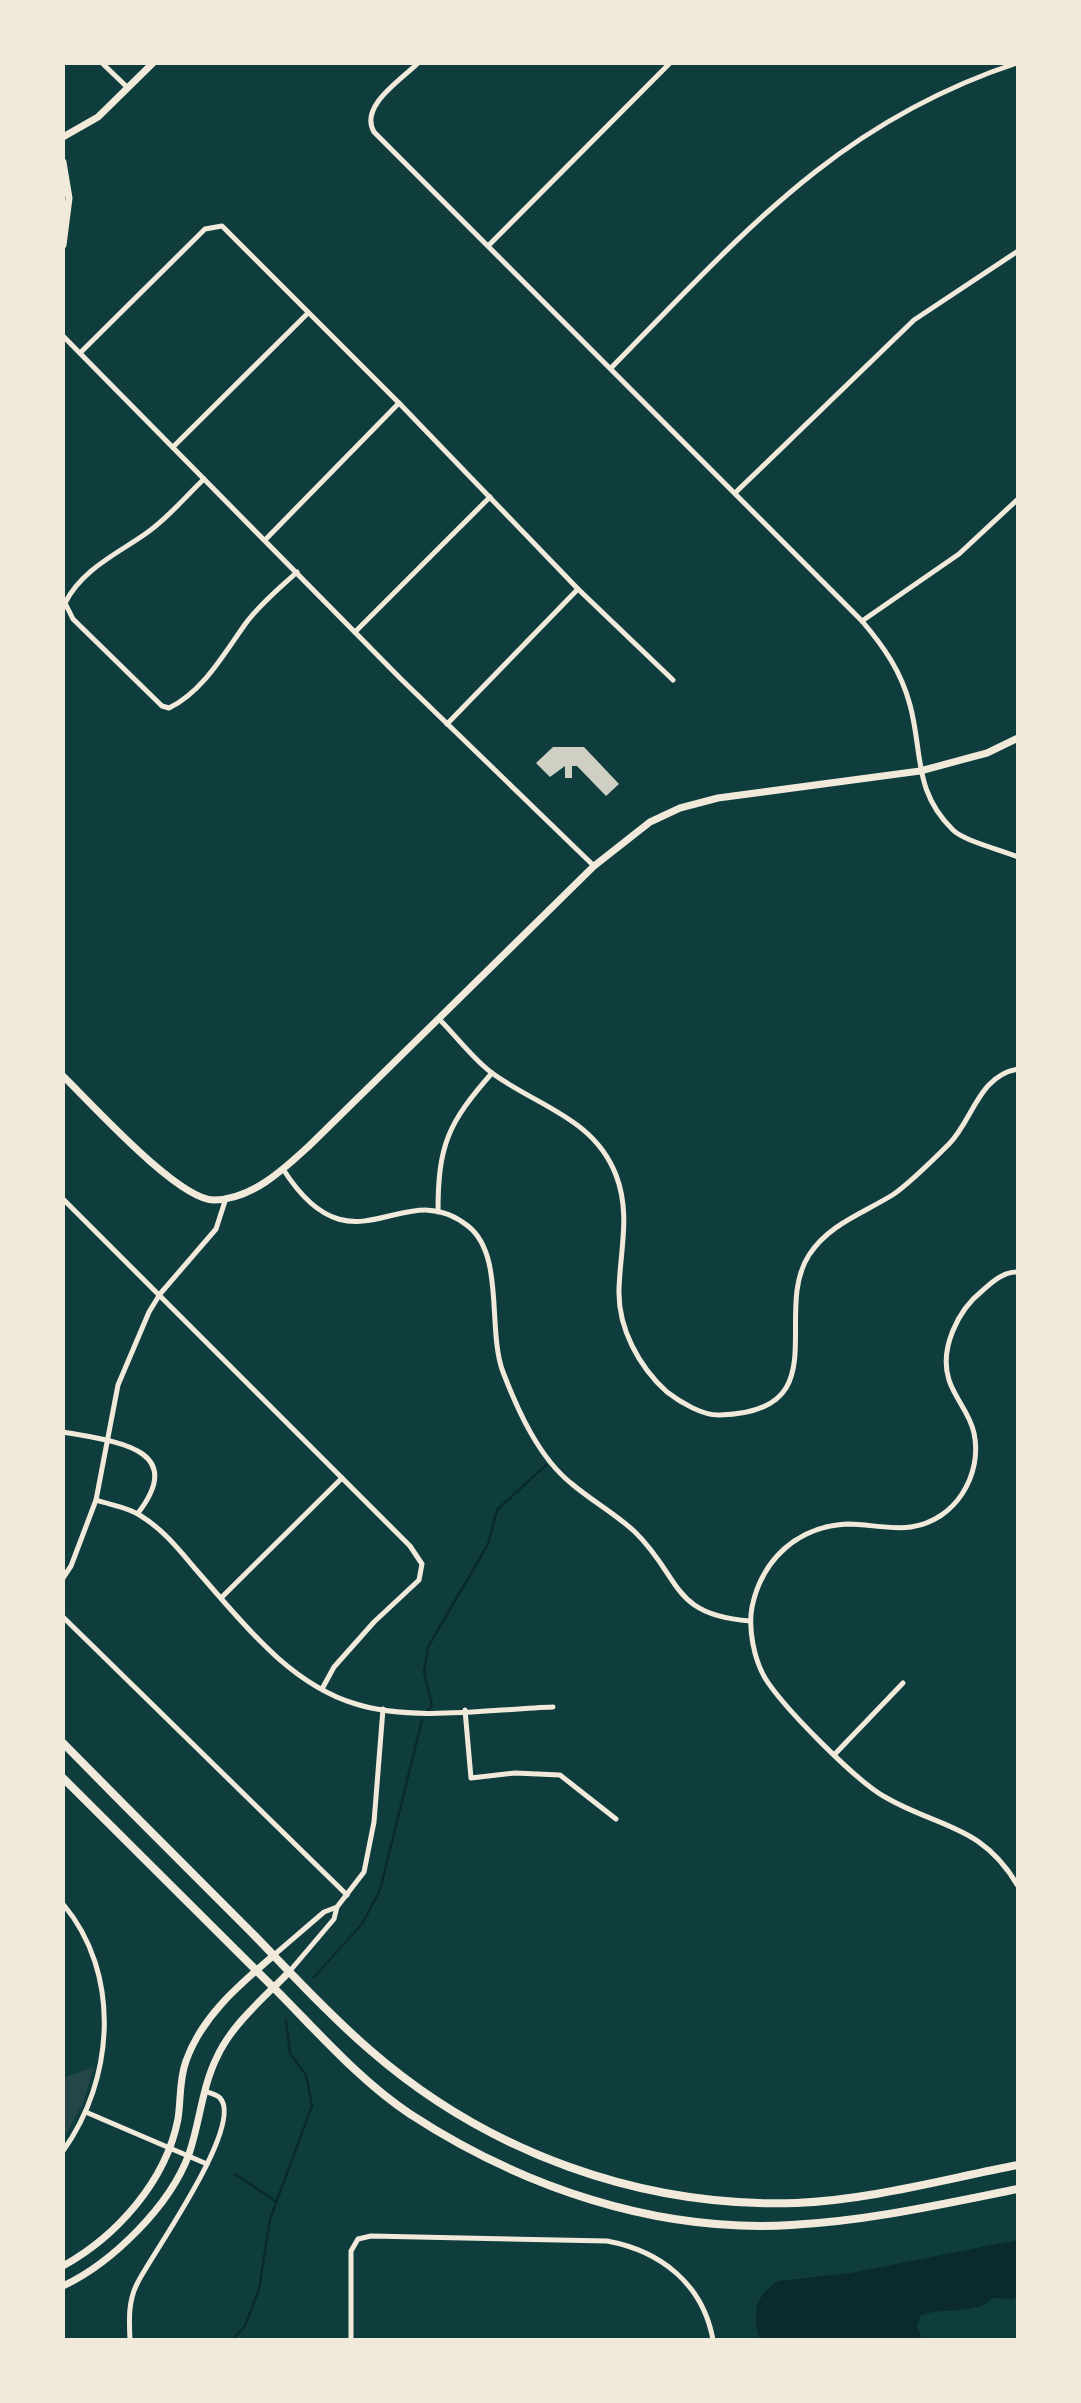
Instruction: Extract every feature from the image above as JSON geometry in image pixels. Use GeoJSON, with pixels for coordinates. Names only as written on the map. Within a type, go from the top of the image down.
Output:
{"type":"FeatureCollection","features":[{"type":"Feature","properties":{"kind":"main road"},"geometry":{"type":"LineString","coordinates":[[63,1743],[289,1972],[369,2049],[442,2104],[494,2137],[563,2166],[618,2183],[674,2195],[796,2203],[865,2195],[1018,2165]]}},
{"type":"Feature","properties":{"kind":"main road"},"geometry":{"type":"LineString","coordinates":[[63,1778],[352,2067],[408,2113],[471,2150],[544,2184],[620,2209],[705,2223],[789,2226],[871,2218],[1018,2189]]}},
{"type":"Feature","properties":{"kind":"street"},"geometry":{"type":"LineString","coordinates":[[102,63],[128,88]]}},
{"type":"Feature","properties":{"kind":"street"},"geometry":{"type":"LineString","coordinates":[[63,137],[98,117],[153,63]]}},
{"type":"Feature","properties":{"kind":"street"},"geometry":{"type":"LineString","coordinates":[[418,63],[376,105],[369,120],[374,132],[862,621],[888,651],[904,685],[915,725],[919,771],[928,797],[955,832],[1018,857]]}},
{"type":"Feature","properties":{"kind":"street"},"geometry":{"type":"LineString","coordinates":[[489,245],[670,63]]}},
{"type":"Feature","properties":{"kind":"street"},"geometry":{"type":"LineString","coordinates":[[611,368],[748,229],[828,159],[902,111],[977,77],[1017,63]]}},
{"type":"Feature","properties":{"kind":"street"},"geometry":{"type":"LineString","coordinates":[[63,162],[69,198],[63,245]]}},
{"type":"Feature","properties":{"kind":"street"},"geometry":{"type":"LineString","coordinates":[[80,353],[212,225],[226,230],[307,314],[399,403],[578,589],[673,680]]}},
{"type":"Feature","properties":{"kind":"street"},"geometry":{"type":"LineString","coordinates":[[735,493],[915,320],[1018,251]]}},
{"type":"Feature","properties":{"kind":"street"},"geometry":{"type":"LineString","coordinates":[[173,447],[307,314]]}},
{"type":"Feature","properties":{"kind":"street"},"geometry":{"type":"LineString","coordinates":[[63,336],[447,724],[594,866]]}},
{"type":"Feature","properties":{"kind":"street"},"geometry":{"type":"LineString","coordinates":[[265,540],[399,403]]}},
{"type":"Feature","properties":{"kind":"street"},"geometry":{"type":"LineString","coordinates":[[204,479],[158,524],[109,556],[78,584],[65,603],[73,619],[162,706],[169,708],[184,700],[217,665],[246,623],[297,572]]}},
{"type":"Feature","properties":{"kind":"street"},"geometry":{"type":"LineString","coordinates":[[355,632],[490,497]]}},
{"type":"Feature","properties":{"kind":"street"},"geometry":{"type":"LineString","coordinates":[[862,621],[959,554],[1018,499]]}},
{"type":"Feature","properties":{"kind":"street"},"geometry":{"type":"LineString","coordinates":[[447,724],[578,589]]}},
{"type":"Feature","properties":{"kind":"street"},"geometry":{"type":"LineString","coordinates":[[63,1076],[182,1188],[211,1200],[251,1190],[283,1169],[440,1020],[594,866],[650,822],[680,808],[718,797],[919,771],[987,753],[1018,738]]}},
{"type":"Feature","properties":{"kind":"street"},"geometry":{"type":"LineString","coordinates":[[440,1020],[492,1073],[567,1116],[608,1157],[622,1191],[625,1214],[618,1291],[628,1338],[643,1366],[659,1384],[674,1397],[716,1416],[760,1407],[778,1397],[790,1380],[797,1361],[795,1290],[799,1273],[821,1239],[845,1221],[894,1194],[950,1143],[978,1096],[991,1082],[1018,1069]]}},
{"type":"Feature","properties":{"kind":"street"},"geometry":{"type":"LineString","coordinates":[[438,1212],[438,1166],[445,1144],[463,1108],[492,1073]]}},
{"type":"Feature","properties":{"kind":"street"},"geometry":{"type":"LineString","coordinates":[[283,1169],[299,1195],[319,1212],[337,1220],[374,1221],[413,1210],[438,1212],[468,1226],[482,1243],[492,1270],[493,1327],[502,1369],[535,1440],[569,1483],[634,1531],[690,1605],[724,1619],[750,1621]]}},
{"type":"Feature","properties":{"kind":"street"},"geometry":{"type":"LineString","coordinates":[[63,1578],[71,1566],[96,1500],[118,1385],[160,1294],[216,1229],[226,1198]]}},
{"type":"Feature","properties":{"kind":"street"},"geometry":{"type":"LineString","coordinates":[[63,1199],[410,1546],[422,1564],[419,1580],[374,1622],[334,1667],[322,1689]]}},
{"type":"Feature","properties":{"kind":"street"},"geometry":{"type":"LineString","coordinates":[[1018,1272],[1003,1275],[977,1294],[954,1327],[948,1347],[949,1380],[974,1434],[974,1471],[957,1501],[928,1523],[909,1528],[847,1524],[800,1536],[783,1548],[769,1566],[758,1587],[750,1621],[757,1658],[766,1678],[834,1755],[884,1797],[960,1829],[980,1843],[997,1858],[1018,1886]]}},
{"type":"Feature","properties":{"kind":"street"},"geometry":{"type":"LineString","coordinates":[[63,1432],[107,1441],[145,1453],[152,1461],[155,1489],[138,1513]]}},
{"type":"Feature","properties":{"kind":"street"},"geometry":{"type":"LineString","coordinates":[[221,1598],[342,1478]]}},
{"type":"Feature","properties":{"kind":"street"},"geometry":{"type":"LineString","coordinates":[[96,1500],[138,1513],[161,1529],[221,1598],[276,1655],[310,1684],[355,1704],[383,1709],[553,1707]]}},
{"type":"Feature","properties":{"kind":"street"},"geometry":{"type":"LineString","coordinates":[[63,1616],[347,1895]]}},
{"type":"Feature","properties":{"kind":"street"},"geometry":{"type":"LineString","coordinates":[[834,1755],[903,1683]]}},
{"type":"Feature","properties":{"kind":"street"},"geometry":{"type":"LineString","coordinates":[[63,2286],[86,2276],[132,2237],[167,2194],[188,2156],[216,2058],[230,2034],[289,1972],[334,1919],[337,1907],[364,1872],[371,1849],[383,1709]]}},
{"type":"Feature","properties":{"kind":"street"},"geometry":{"type":"LineString","coordinates":[[465,1710],[471,1779],[515,1773],[560,1775],[616,1819]]}},
{"type":"Feature","properties":{"kind":"street"},"geometry":{"type":"LineString","coordinates":[[63,1904],[82,1934],[92,1957],[103,2000],[102,2062],[88,2113],[63,2151]]}},
{"type":"Feature","properties":{"kind":"street"},"geometry":{"type":"LineString","coordinates":[[63,2266],[102,2240],[147,2191],[170,2148],[178,2118],[186,2060],[209,2015],[256,1970],[324,1912],[337,1907]]}},
{"type":"Feature","properties":{"kind":"street"},"geometry":{"type":"LineString","coordinates":[[130,2340],[129,2317],[137,2283],[199,2183],[223,2112],[219,2097],[205,2091]]}},
{"type":"Feature","properties":{"kind":"street"},"geometry":{"type":"LineString","coordinates":[[88,2113],[207,2164]]}},
{"type":"Feature","properties":{"kind":"street"},"geometry":{"type":"LineString","coordinates":[[351,2340],[351,2252],[358,2239],[372,2236],[594,2241],[631,2246],[655,2256],[687,2284],[709,2320],[713,2340]]}},
{"type":"Feature","properties":{"kind":"shaded area"},"geometry":{"type":"Polygon","coordinates":[[[94,2067],[83,2103],[63,2139],[63,2078],[94,2067]]]}},
{"type":"Feature","properties":{"kind":"shaded area"},"geometry":{"type":"Polygon","coordinates":[[[1018,2240],[1018,2295],[1013,2299],[992,2298],[979,2307],[970,2309],[921,2315],[917,2326],[922,2340],[760,2340],[756,2322],[757,2307],[764,2293],[778,2281],[851,2273],[1018,2240]]]}},
{"type":"Feature","properties":{"kind":"building"},"geometry":{"type":"Polygon","coordinates":[[[553,747],[584,747],[619,784],[606,796],[577,766],[572,766],[572,778],[565,778],[565,766],[550,777],[536,763],[553,747]]]}},
{"type":"Feature","properties":{"kind":"waterway"},"geometry":{"type":"LineString","coordinates":[[428,1711],[432,1705],[424,1672],[428,1647],[488,1544],[497,1510],[546,1465]]}},
{"type":"Feature","properties":{"kind":"waterway"},"geometry":{"type":"LineString","coordinates":[[314,1977],[362,1924],[380,1890],[422,1720]]}},
{"type":"Feature","properties":{"kind":"waterway"},"geometry":{"type":"LineString","coordinates":[[232,2340],[245,2326],[259,2289],[270,2219],[312,2106],[306,2075],[290,2053],[286,2020]]}},
{"type":"Feature","properties":{"kind":"waterway"},"geometry":{"type":"LineString","coordinates":[[235,2174],[275,2201]]}}]}
